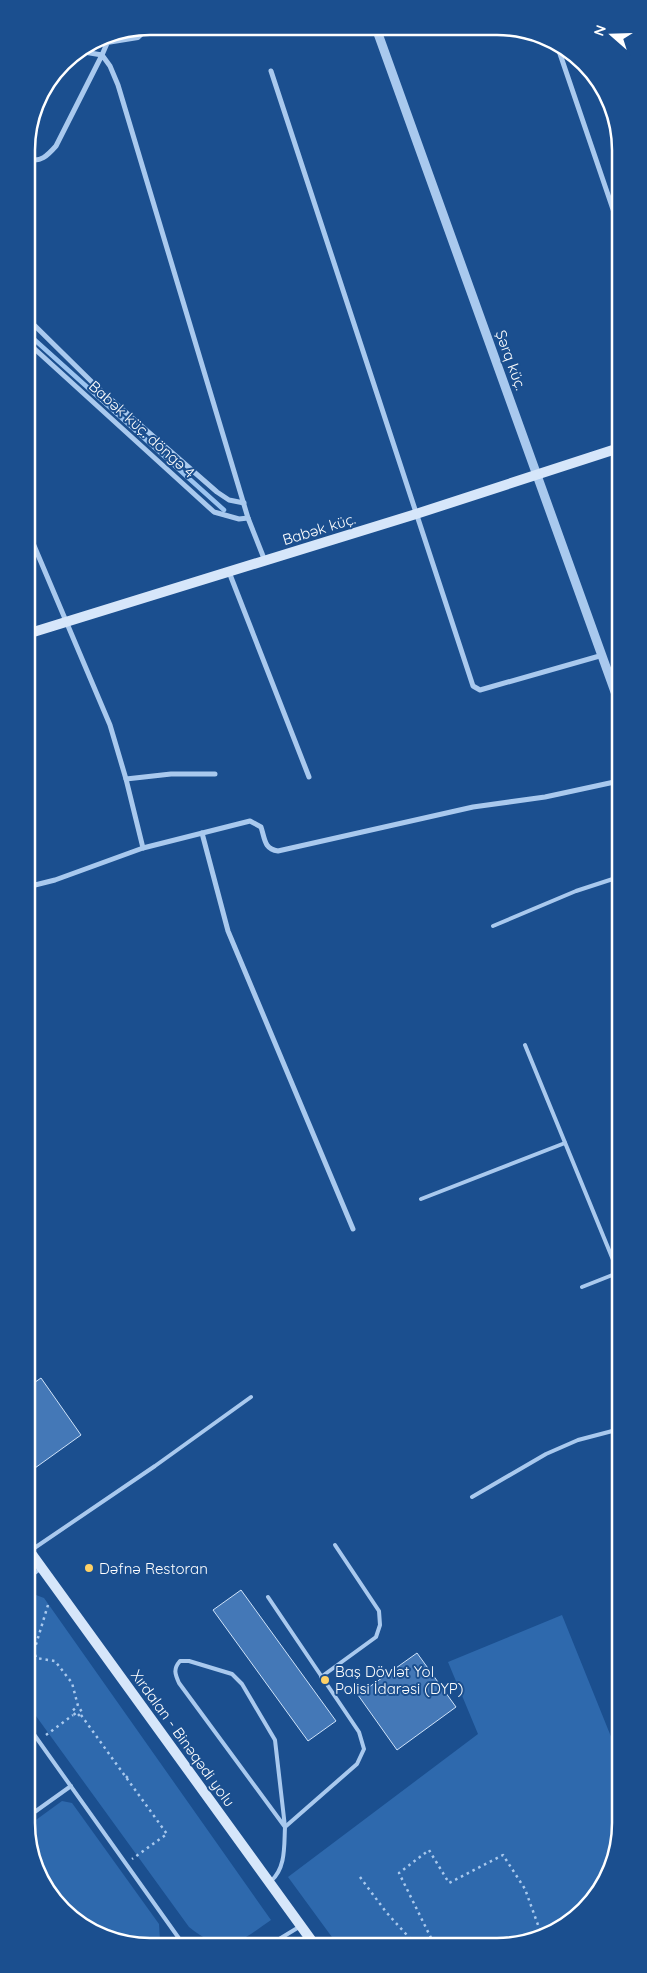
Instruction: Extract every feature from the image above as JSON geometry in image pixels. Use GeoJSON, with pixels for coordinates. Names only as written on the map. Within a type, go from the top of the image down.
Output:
{"type":"FeatureCollection","features":[{"type":"Feature","properties":{"kind":"main road","name":"Babək küç."},"geometry":{"type":"LineString","coordinates":[[35,632],[416,514],[612,450]]}},
{"type":"Feature","properties":{"kind":"main road","name":"Xırdalan - Binəqədi yolu"},"geometry":{"type":"LineString","coordinates":[[35,1558],[310,1938]]}},
{"type":"Feature","properties":{"kind":"street","name":"Şərq küç."},"geometry":{"type":"LineString","coordinates":[[379,35],[612,681]]}},
{"type":"Feature","properties":{"kind":"street"},"geometry":{"type":"LineString","coordinates":[[35,159],[39,160],[48,156],[56,146],[107,44]]}},
{"type":"Feature","properties":{"kind":"street"},"geometry":{"type":"LineString","coordinates":[[88,53],[102,55],[110,66],[118,85],[248,518],[265,561]]}},
{"type":"Feature","properties":{"kind":"street"},"geometry":{"type":"LineString","coordinates":[[560,54],[612,209]]}},
{"type":"Feature","properties":{"kind":"street"},"geometry":{"type":"LineString","coordinates":[[271,71],[473,686],[480,690],[604,655]]}},
{"type":"Feature","properties":{"kind":"street"},"geometry":{"type":"LineString","coordinates":[[35,326],[99,389],[218,492],[229,500],[244,503]]}},
{"type":"Feature","properties":{"kind":"street","name":"Babək küç. döngə 4"},"geometry":{"type":"LineString","coordinates":[[35,349],[214,512],[239,519],[248,518]]}},
{"type":"Feature","properties":{"kind":"street"},"geometry":{"type":"LineString","coordinates":[[35,547],[110,725],[143,848]]}},
{"type":"Feature","properties":{"kind":"street"},"geometry":{"type":"LineString","coordinates":[[229,572],[309,777]]}},
{"type":"Feature","properties":{"kind":"street"},"geometry":{"type":"LineString","coordinates":[[126,780],[171,774],[215,774]]}},
{"type":"Feature","properties":{"kind":"street"},"geometry":{"type":"LineString","coordinates":[[35,886],[143,848],[250,821],[261,827],[266,846],[271,850],[278,851],[473,807],[545,797],[612,783]]}},
{"type":"Feature","properties":{"kind":"street"},"geometry":{"type":"LineString","coordinates":[[202,834],[231,939],[353,1230]]}},
{"type":"Feature","properties":{"kind":"lane"},"geometry":{"type":"LineString","coordinates":[[111,42],[138,38],[141,35]]}},
{"type":"Feature","properties":{"kind":"lane"},"geometry":{"type":"LineString","coordinates":[[493,926],[576,891],[612,879]]}},
{"type":"Feature","properties":{"kind":"lane"},"geometry":{"type":"LineString","coordinates":[[525,1045],[612,1255]]}},
{"type":"Feature","properties":{"kind":"lane"},"geometry":{"type":"LineString","coordinates":[[421,1199],[565,1143]]}},
{"type":"Feature","properties":{"kind":"lane"},"geometry":{"type":"LineString","coordinates":[[582,1287],[612,1275]]}},
{"type":"Feature","properties":{"kind":"lane"},"geometry":{"type":"LineString","coordinates":[[35,1546],[156,1466],[251,1397]]}},
{"type":"Feature","properties":{"kind":"lane"},"geometry":{"type":"LineString","coordinates":[[472,1497],[546,1454],[578,1440],[612,1430]]}},
{"type":"Feature","properties":{"kind":"lane"},"geometry":{"type":"LineString","coordinates":[[321,1677],[376,1637],[380,1625],[378,1611],[335,1545]]}},
{"type":"Feature","properties":{"kind":"lane"},"geometry":{"type":"LineString","coordinates":[[35,1573],[42,1568]]}},
{"type":"Feature","properties":{"kind":"lane"},"geometry":{"type":"LineString","coordinates":[[268,1597],[359,1732],[363,1742],[362,1757],[357,1764],[285,1827]]}},
{"type":"Feature","properties":{"kind":"lane"},"geometry":{"type":"LineString","coordinates":[[270,1883],[277,1876],[282,1865],[285,1827],[275,1740],[242,1684],[232,1674],[189,1661],[180,1661],[176,1666],[174,1674],[179,1683],[285,1827]]}},
{"type":"Feature","properties":{"kind":"lane"},"geometry":{"type":"LineString","coordinates":[[35,1735],[179,1938]]}},
{"type":"Feature","properties":{"kind":"lane"},"geometry":{"type":"LineString","coordinates":[[35,1811],[71,1786]]}},
{"type":"Feature","properties":{"kind":"lane"},"geometry":{"type":"LineString","coordinates":[[281,1938],[301,1926]]}},
{"type":"Feature","properties":{"kind":"path"},"geometry":{"type":"LineString","coordinates":[[35,1649],[48,1604]]}},
{"type":"Feature","properties":{"kind":"path"},"geometry":{"type":"LineString","coordinates":[[35,1655],[36,1658],[54,1662],[72,1683],[78,1706],[81,1708],[80,1715],[167,1834],[125,1864]]}},
{"type":"Feature","properties":{"kind":"path"},"geometry":{"type":"LineString","coordinates":[[73,1715],[74,1707],[78,1706]]}},
{"type":"Feature","properties":{"kind":"path"},"geometry":{"type":"LineString","coordinates":[[39,1740],[73,1715],[80,1715]]}},
{"type":"Feature","properties":{"kind":"path"},"geometry":{"type":"LineString","coordinates":[[126,1778],[130,1774]]}},
{"type":"Feature","properties":{"kind":"path"},"geometry":{"type":"LineString","coordinates":[[430,1938],[399,1873],[429,1850],[449,1883],[503,1855],[526,1889],[540,1929]]}},
{"type":"Feature","properties":{"kind":"path"},"geometry":{"type":"LineString","coordinates":[[360,1877],[386,1912],[409,1938]]}},
{"type":"Feature","properties":{"kind":"shaded area"},"geometry":{"type":"Polygon","coordinates":[[[35,1595],[44,1598],[271,1920],[244,1938],[206,1938],[189,1927],[35,1715],[35,1595]]]}},
{"type":"Feature","properties":{"kind":"shaded area"},"geometry":{"type":"Polygon","coordinates":[[[562,1615],[612,1739],[612,1830],[610,1845],[603,1867],[593,1887],[567,1914],[541,1929],[519,1936],[504,1938],[333,1938],[288,1877],[478,1734],[448,1662],[562,1615]]]}},
{"type":"Feature","properties":{"kind":"shaded area"},"geometry":{"type":"Polygon","coordinates":[[[62,1801],[72,1803],[159,1924],[160,1938],[143,1938],[113,1932],[93,1923],[69,1904],[50,1880],[44,1867],[37,1845],[35,1821],[62,1801]]]}},
{"type":"Feature","properties":{"kind":"building"},"geometry":{"type":"Polygon","coordinates":[[[41,1378],[81,1435],[35,1468],[35,1382],[41,1378]]]}},
{"type":"Feature","properties":{"kind":"building"},"geometry":{"type":"Polygon","coordinates":[[[241,1590],[336,1721],[308,1741],[213,1610],[241,1590]]]}},
{"type":"Feature","properties":{"kind":"building"},"geometry":{"type":"Polygon","coordinates":[[[417,1653],[456,1707],[397,1750],[358,1695],[417,1653]]]}},
{"type":"Feature","properties":{"kind":"waterway"},"geometry":{"type":"LineString","coordinates":[[35,340],[224,510]]}},
{"type":"Feature","properties":{"kind":"place","name":"Dəfnə Restoran"},"geometry":{"type":"Point","coordinates":[89,1568]}},
{"type":"Feature","properties":{"kind":"place","name":"Baş Dövlət Yol Polisi İdarəsi (DYP)"},"geometry":{"type":"Point","coordinates":[325,1680]}}]}
